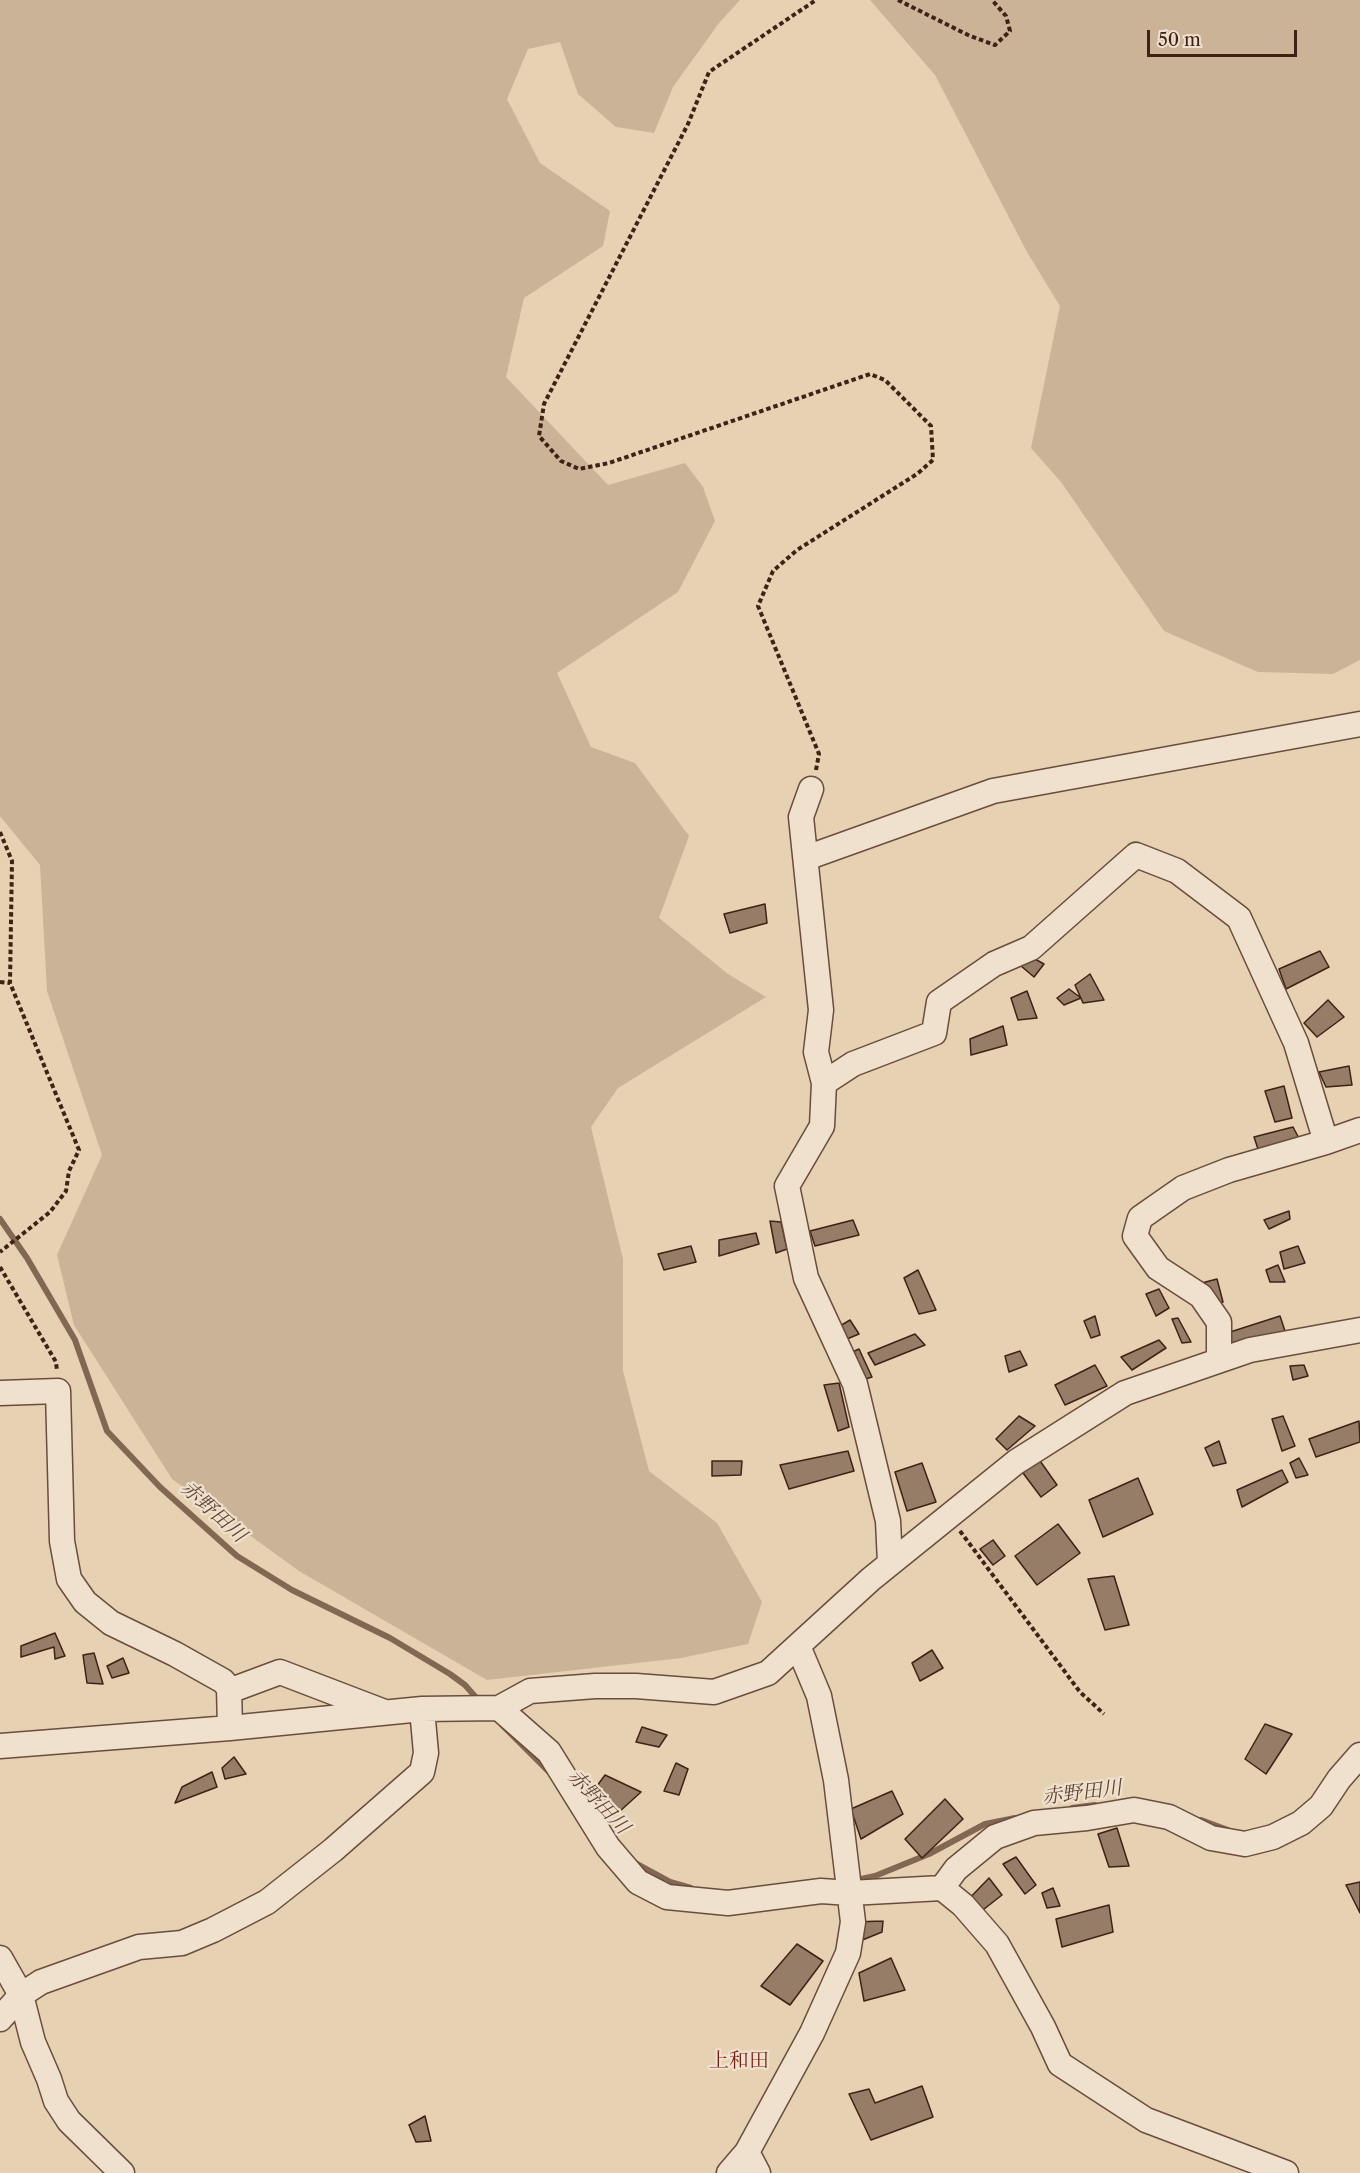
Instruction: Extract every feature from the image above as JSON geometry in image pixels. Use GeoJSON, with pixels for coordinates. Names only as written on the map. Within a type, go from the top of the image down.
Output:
{"type":"FeatureCollection","features":[{"type":"Feature","properties":{"kind":"street"},"geometry":{"type":"LineString","coordinates":[[806,858],[993,791],[1360,724]]}},
{"type":"Feature","properties":{"kind":"street"},"geometry":{"type":"LineString","coordinates":[[811,789],[801,817],[821,1010],[816,1052],[824,1083],[822,1126],[787,1186],[806,1278],[855,1384],[888,1521],[890,1563]]}},
{"type":"Feature","properties":{"kind":"street"},"geometry":{"type":"LineString","coordinates":[[824,1083],[853,1064],[934,1033],[939,1002],[994,964],[1031,948],[1136,855],[1177,871],[1239,918],[1296,1043],[1326,1142]]}},
{"type":"Feature","properties":{"kind":"street"},"geometry":{"type":"LineString","coordinates":[[1219,1360],[1219,1322],[1201,1296],[1158,1268],[1135,1236],[1140,1218],[1183,1188],[1229,1170],[1360,1130]]}},
{"type":"Feature","properties":{"kind":"street"},"geometry":{"type":"LineString","coordinates":[[0,1746],[230,1728],[422,1709],[499,1708],[530,1691],[595,1686],[636,1686],[714,1692],[768,1673],[890,1563],[948,1515],[1016,1462],[1125,1393],[1250,1350],[1360,1330]]}},
{"type":"Feature","properties":{"kind":"street"},"geometry":{"type":"LineString","coordinates":[[0,1393],[58,1391],[62,1541],[69,1579],[85,1602],[111,1623],[223,1681],[229,1688],[230,1728]]}},
{"type":"Feature","properties":{"kind":"street"},"geometry":{"type":"LineString","coordinates":[[729,2173],[753,2163],[849,1953],[853,1922],[836,1780],[819,1696],[798,1646]]}},
{"type":"Feature","properties":{"kind":"street"},"geometry":{"type":"LineString","coordinates":[[229,1691],[280,1672],[387,1713]]}},
{"type":"Feature","properties":{"kind":"street"},"geometry":{"type":"LineString","coordinates":[[499,1708],[549,1752],[608,1847],[638,1882],[667,1897],[728,1903],[821,1891],[850,1893],[942,1888],[963,1905],[997,1944],[1043,2027],[1060,2064],[1146,2120],[1286,2173]]}},
{"type":"Feature","properties":{"kind":"street"},"geometry":{"type":"LineString","coordinates":[[0,2019],[21,1995],[41,1982],[139,1947],[182,1942],[213,1930],[267,1902],[333,1850],[422,1772],[426,1753],[422,1709]]}},
{"type":"Feature","properties":{"kind":"street"},"geometry":{"type":"LineString","coordinates":[[942,1888],[956,1869],[995,1837],[1034,1823],[1087,1818],[1134,1810],[1169,1817],[1211,1838],[1245,1844],[1273,1837],[1301,1823],[1320,1806],[1360,1755]]}},
{"type":"Feature","properties":{"kind":"street"},"geometry":{"type":"LineString","coordinates":[[0,1958],[21,1995],[33,2042],[56,2101],[69,2121],[122,2173]]}},
{"type":"Feature","properties":{"kind":"path"},"geometry":{"type":"LineString","coordinates":[[811,789],[819,754],[758,606],[773,571],[797,550],[917,474],[933,460],[931,426],[885,380],[870,374],[599,465],[579,469],[561,461],[538,436],[544,404],[688,124],[709,72],[816,0]]}},
{"type":"Feature","properties":{"kind":"path"},"geometry":{"type":"LineString","coordinates":[[898,0],[970,36],[995,45],[1010,31],[1006,16],[992,0]]}},
{"type":"Feature","properties":{"kind":"path"},"geometry":{"type":"LineString","coordinates":[[0,832],[12,861],[10,983],[79,1150],[69,1171],[66,1191],[50,1212],[2,1251]]}},
{"type":"Feature","properties":{"kind":"path"},"geometry":{"type":"LineString","coordinates":[[0,982],[10,983]]}},
{"type":"Feature","properties":{"kind":"path"},"geometry":{"type":"LineString","coordinates":[[0,1267],[56,1362],[58,1391]]}},
{"type":"Feature","properties":{"kind":"path"},"geometry":{"type":"LineString","coordinates":[[948,1515],[1080,1692],[1104,1714]]}},
{"type":"Feature","properties":{"kind":"shaded area"},"geometry":{"type":"Polygon","coordinates":[[[0,0],[740,0],[719,23],[673,87],[654,133],[616,127],[578,94],[560,42],[528,49],[507,99],[540,163],[610,211],[603,246],[524,298],[506,377],[608,485],[685,463],[703,487],[715,521],[678,592],[557,673],[591,747],[635,763],[689,836],[659,918],[728,974],[766,997],[618,1088],[591,1127],[623,1259],[623,1371],[649,1471],[717,1523],[762,1602],[748,1644],[681,1658],[487,1680],[299,1571],[172,1479],[74,1325],[57,1255],[102,1155],[47,991],[40,865],[0,816],[0,0]]]}},
{"type":"Feature","properties":{"kind":"shaded area"},"geometry":{"type":"Polygon","coordinates":[[[870,0],[1360,0],[1360,660],[1333,674],[1258,672],[1164,631],[1061,482],[1031,448],[1060,306],[1027,252],[935,75],[870,0]]]}},
{"type":"Feature","properties":{"kind":"building"},"geometry":{"type":"Polygon","coordinates":[[[765,904],[767,923],[730,933],[724,914],[765,904]]]}},
{"type":"Feature","properties":{"kind":"building"},"geometry":{"type":"Polygon","coordinates":[[[1320,951],[1329,967],[1286,989],[1279,969],[1320,951]]]}},
{"type":"Feature","properties":{"kind":"building"},"geometry":{"type":"Polygon","coordinates":[[[1033,958],[1044,964],[1034,977],[1021,966],[1033,958]]]}},
{"type":"Feature","properties":{"kind":"building"},"geometry":{"type":"Polygon","coordinates":[[[1090,974],[1104,1000],[1083,1003],[1075,985],[1090,974]]]}},
{"type":"Feature","properties":{"kind":"building"},"geometry":{"type":"Polygon","coordinates":[[[1069,989],[1081,998],[1064,1005],[1057,998],[1069,989]]]}},
{"type":"Feature","properties":{"kind":"building"},"geometry":{"type":"Polygon","coordinates":[[[1027,991],[1037,1018],[1018,1020],[1011,998],[1027,991]]]}},
{"type":"Feature","properties":{"kind":"building"},"geometry":{"type":"Polygon","coordinates":[[[1328,1000],[1344,1017],[1317,1037],[1304,1023],[1328,1000]]]}},
{"type":"Feature","properties":{"kind":"building"},"geometry":{"type":"Polygon","coordinates":[[[1003,1026],[1007,1045],[971,1055],[970,1039],[1003,1026]]]}},
{"type":"Feature","properties":{"kind":"building"},"geometry":{"type":"Polygon","coordinates":[[[1349,1066],[1352,1085],[1326,1087],[1319,1072],[1349,1066]]]}},
{"type":"Feature","properties":{"kind":"building"},"geometry":{"type":"Polygon","coordinates":[[[1284,1086],[1292,1118],[1275,1122],[1265,1091],[1284,1086]]]}},
{"type":"Feature","properties":{"kind":"building"},"geometry":{"type":"Polygon","coordinates":[[[1293,1127],[1301,1142],[1259,1152],[1254,1137],[1293,1127]]]}},
{"type":"Feature","properties":{"kind":"building"},"geometry":{"type":"Polygon","coordinates":[[[1289,1211],[1290,1219],[1269,1229],[1264,1220],[1289,1211]]]}},
{"type":"Feature","properties":{"kind":"building"},"geometry":{"type":"Polygon","coordinates":[[[853,1220],[859,1235],[815,1246],[810,1231],[853,1220]]]}},
{"type":"Feature","properties":{"kind":"building"},"geometry":{"type":"Polygon","coordinates":[[[770,1221],[781,1222],[787,1249],[776,1253],[770,1221]]]}},
{"type":"Feature","properties":{"kind":"building"},"geometry":{"type":"Polygon","coordinates":[[[756,1233],[759,1244],[719,1256],[719,1240],[756,1233]]]}},
{"type":"Feature","properties":{"kind":"building"},"geometry":{"type":"Polygon","coordinates":[[[691,1246],[696,1262],[664,1270],[658,1254],[691,1246]]]}},
{"type":"Feature","properties":{"kind":"building"},"geometry":{"type":"Polygon","coordinates":[[[1298,1246],[1305,1263],[1284,1269],[1280,1252],[1298,1246]]]}},
{"type":"Feature","properties":{"kind":"building"},"geometry":{"type":"Polygon","coordinates":[[[1278,1265],[1285,1282],[1270,1282],[1266,1270],[1278,1265]]]}},
{"type":"Feature","properties":{"kind":"building"},"geometry":{"type":"Polygon","coordinates":[[[918,1270],[936,1310],[919,1314],[904,1278],[918,1270]]]}},
{"type":"Feature","properties":{"kind":"building"},"geometry":{"type":"Polygon","coordinates":[[[1217,1279],[1223,1302],[1213,1305],[1198,1284],[1217,1279]]]}},
{"type":"Feature","properties":{"kind":"building"},"geometry":{"type":"Polygon","coordinates":[[[1159,1289],[1169,1308],[1156,1316],[1146,1294],[1159,1289]]]}},
{"type":"Feature","properties":{"kind":"building"},"geometry":{"type":"Polygon","coordinates":[[[1095,1316],[1100,1335],[1091,1338],[1084,1321],[1095,1316]]]}},
{"type":"Feature","properties":{"kind":"building"},"geometry":{"type":"Polygon","coordinates":[[[1280,1316],[1287,1337],[1231,1351],[1224,1334],[1280,1316]]]}},
{"type":"Feature","properties":{"kind":"building"},"geometry":{"type":"Polygon","coordinates":[[[1178,1318],[1191,1342],[1182,1343],[1172,1319],[1178,1318]]]}},
{"type":"Feature","properties":{"kind":"building"},"geometry":{"type":"Polygon","coordinates":[[[850,1320],[859,1334],[847,1339],[840,1326],[850,1320]]]}},
{"type":"Feature","properties":{"kind":"building"},"geometry":{"type":"Polygon","coordinates":[[[915,1334],[925,1345],[875,1365],[868,1353],[915,1334]]]}},
{"type":"Feature","properties":{"kind":"building"},"geometry":{"type":"Polygon","coordinates":[[[1159,1340],[1166,1348],[1132,1370],[1121,1357],[1159,1340]]]}},
{"type":"Feature","properties":{"kind":"building"},"geometry":{"type":"Polygon","coordinates":[[[859,1349],[872,1377],[859,1381],[848,1354],[859,1349]]]}},
{"type":"Feature","properties":{"kind":"building"},"geometry":{"type":"Polygon","coordinates":[[[1020,1351],[1027,1365],[1009,1372],[1005,1356],[1020,1351]]]}},
{"type":"Feature","properties":{"kind":"building"},"geometry":{"type":"Polygon","coordinates":[[[1095,1365],[1107,1386],[1065,1405],[1055,1385],[1095,1365]]]}},
{"type":"Feature","properties":{"kind":"building"},"geometry":{"type":"Polygon","coordinates":[[[1304,1365],[1308,1376],[1293,1380],[1290,1366],[1304,1365]]]}},
{"type":"Feature","properties":{"kind":"building"},"geometry":{"type":"Polygon","coordinates":[[[839,1383],[849,1427],[838,1431],[824,1385],[839,1383]]]}},
{"type":"Feature","properties":{"kind":"building"},"geometry":{"type":"Polygon","coordinates":[[[1019,1416],[1035,1426],[1007,1450],[996,1439],[1019,1416]]]}},
{"type":"Feature","properties":{"kind":"building"},"geometry":{"type":"Polygon","coordinates":[[[1283,1416],[1295,1446],[1282,1451],[1272,1419],[1283,1416]]]}},
{"type":"Feature","properties":{"kind":"building"},"geometry":{"type":"Polygon","coordinates":[[[1359,1421],[1360,1442],[1316,1457],[1309,1439],[1359,1421]]]}},
{"type":"Feature","properties":{"kind":"building"},"geometry":{"type":"Polygon","coordinates":[[[1219,1441],[1226,1463],[1213,1466],[1205,1448],[1219,1441]]]}},
{"type":"Feature","properties":{"kind":"building"},"geometry":{"type":"Polygon","coordinates":[[[848,1451],[854,1471],[789,1489],[780,1465],[848,1451]]]}},
{"type":"Feature","properties":{"kind":"building"},"geometry":{"type":"Polygon","coordinates":[[[1038,1458],[1057,1485],[1041,1497],[1023,1473],[1038,1458]]]}},
{"type":"Feature","properties":{"kind":"building"},"geometry":{"type":"Polygon","coordinates":[[[1299,1458],[1308,1475],[1296,1478],[1290,1463],[1299,1458]]]}},
{"type":"Feature","properties":{"kind":"building"},"geometry":{"type":"Polygon","coordinates":[[[712,1461],[742,1461],[741,1475],[712,1476],[712,1461]]]}},
{"type":"Feature","properties":{"kind":"building"},"geometry":{"type":"Polygon","coordinates":[[[922,1463],[936,1502],[907,1511],[895,1472],[922,1463]]]}},
{"type":"Feature","properties":{"kind":"building"},"geometry":{"type":"Polygon","coordinates":[[[1282,1470],[1288,1482],[1242,1507],[1237,1490],[1282,1470]]]}},
{"type":"Feature","properties":{"kind":"building"},"geometry":{"type":"Polygon","coordinates":[[[1138,1478],[1153,1514],[1103,1537],[1089,1500],[1138,1478]]]}},
{"type":"Feature","properties":{"kind":"building"},"geometry":{"type":"Polygon","coordinates":[[[1058,1524],[1080,1553],[1037,1585],[1015,1556],[1058,1524]]]}},
{"type":"Feature","properties":{"kind":"building"},"geometry":{"type":"Polygon","coordinates":[[[993,1540],[1005,1556],[993,1565],[980,1549],[993,1540]]]}},
{"type":"Feature","properties":{"kind":"building"},"geometry":{"type":"Polygon","coordinates":[[[1114,1576],[1129,1625],[1105,1630],[1088,1579],[1114,1576]]]}},
{"type":"Feature","properties":{"kind":"building"},"geometry":{"type":"Polygon","coordinates":[[[55,1633],[65,1656],[55,1659],[54,1647],[21,1657],[21,1646],[55,1633]]]}},
{"type":"Feature","properties":{"kind":"building"},"geometry":{"type":"Polygon","coordinates":[[[932,1650],[943,1668],[920,1681],[912,1663],[932,1650]]]}},
{"type":"Feature","properties":{"kind":"building"},"geometry":{"type":"Polygon","coordinates":[[[94,1653],[103,1684],[87,1683],[83,1655],[94,1653]]]}},
{"type":"Feature","properties":{"kind":"building"},"geometry":{"type":"Polygon","coordinates":[[[123,1658],[129,1673],[112,1678],[107,1666],[123,1658]]]}},
{"type":"Feature","properties":{"kind":"building"},"geometry":{"type":"Polygon","coordinates":[[[1265,1724],[1292,1734],[1266,1774],[1245,1759],[1265,1724]]]}},
{"type":"Feature","properties":{"kind":"building"},"geometry":{"type":"Polygon","coordinates":[[[642,1727],[667,1735],[659,1747],[636,1742],[642,1727]]]}},
{"type":"Feature","properties":{"kind":"building"},"geometry":{"type":"Polygon","coordinates":[[[234,1757],[246,1774],[225,1779],[222,1768],[234,1757]]]}},
{"type":"Feature","properties":{"kind":"building"},"geometry":{"type":"Polygon","coordinates":[[[676,1763],[688,1769],[679,1795],[664,1791],[676,1763]]]}},
{"type":"Feature","properties":{"kind":"building"},"geometry":{"type":"Polygon","coordinates":[[[212,1772],[217,1787],[175,1803],[182,1787],[212,1772]]]}},
{"type":"Feature","properties":{"kind":"building"},"geometry":{"type":"Polygon","coordinates":[[[605,1775],[641,1792],[619,1812],[594,1790],[605,1775]]]}},
{"type":"Feature","properties":{"kind":"building"},"geometry":{"type":"Polygon","coordinates":[[[892,1791],[903,1814],[861,1839],[851,1809],[892,1791]]]}},
{"type":"Feature","properties":{"kind":"building"},"geometry":{"type":"Polygon","coordinates":[[[945,1799],[963,1819],[922,1858],[905,1839],[945,1799]]]}},
{"type":"Feature","properties":{"kind":"building"},"geometry":{"type":"Polygon","coordinates":[[[1117,1828],[1129,1866],[1109,1867],[1098,1834],[1117,1828]]]}},
{"type":"Feature","properties":{"kind":"building"},"geometry":{"type":"Polygon","coordinates":[[[1016,1857],[1036,1885],[1025,1894],[1003,1864],[1016,1857]]]}},
{"type":"Feature","properties":{"kind":"building"},"geometry":{"type":"Polygon","coordinates":[[[989,1878],[1002,1895],[979,1913],[963,1905],[989,1878]]]}},
{"type":"Feature","properties":{"kind":"building"},"geometry":{"type":"Polygon","coordinates":[[[1360,1882],[1360,1913],[1346,1885],[1360,1882]]]}},
{"type":"Feature","properties":{"kind":"building"},"geometry":{"type":"Polygon","coordinates":[[[1053,1888],[1060,1906],[1047,1908],[1042,1893],[1053,1888]]]}},
{"type":"Feature","properties":{"kind":"building"},"geometry":{"type":"Polygon","coordinates":[[[1109,1905],[1113,1932],[1062,1947],[1056,1919],[1109,1905]]]}},
{"type":"Feature","properties":{"kind":"building"},"geometry":{"type":"Polygon","coordinates":[[[883,1921],[882,1932],[860,1941],[853,1922],[883,1921]]]}},
{"type":"Feature","properties":{"kind":"building"},"geometry":{"type":"Polygon","coordinates":[[[797,1944],[823,1961],[790,2005],[761,1986],[797,1944]]]}},
{"type":"Feature","properties":{"kind":"building"},"geometry":{"type":"Polygon","coordinates":[[[891,1958],[905,1990],[864,2001],[859,1973],[891,1958]]]}},
{"type":"Feature","properties":{"kind":"building"},"geometry":{"type":"Polygon","coordinates":[[[922,2086],[933,2117],[871,2140],[849,2094],[869,2089],[875,2103],[922,2086]]]}},
{"type":"Feature","properties":{"kind":"building"},"geometry":{"type":"Polygon","coordinates":[[[425,2116],[431,2141],[416,2142],[409,2125],[425,2116]]]}},
{"type":"Feature","properties":{"kind":"waterway","name":"赤野田川"},"geometry":{"type":"LineString","coordinates":[[0,1219],[27,1258],[75,1340],[107,1431],[160,1487],[237,1556],[292,1590],[390,1638],[450,1674],[465,1685],[480,1702]]}},
{"type":"Feature","properties":{"kind":"waterway","name":"赤野田川"},"geometry":{"type":"LineString","coordinates":[[502,1725],[552,1775]]}},
{"type":"Feature","properties":{"kind":"waterway","name":"赤野田川"},"geometry":{"type":"LineString","coordinates":[[1072,1808],[1095,1805]]}},
{"type":"Feature","properties":{"kind":"waterway","name":"赤野田川"},"geometry":{"type":"LineString","coordinates":[[852,1881],[875,1876],[929,1854],[985,1824],[1015,1818]]}},
{"type":"Feature","properties":{"kind":"waterway","name":"赤野田川"},"geometry":{"type":"LineString","coordinates":[[1201,1820],[1228,1830]]}},
{"type":"Feature","properties":{"kind":"waterway","name":"赤野田川"},"geometry":{"type":"LineString","coordinates":[[635,1863],[670,1882],[691,1888]]}},
{"type":"Feature","properties":{"kind":"district","name":"上和田"},"geometry":{"type":"Point","coordinates":[739,2061]}}]}
